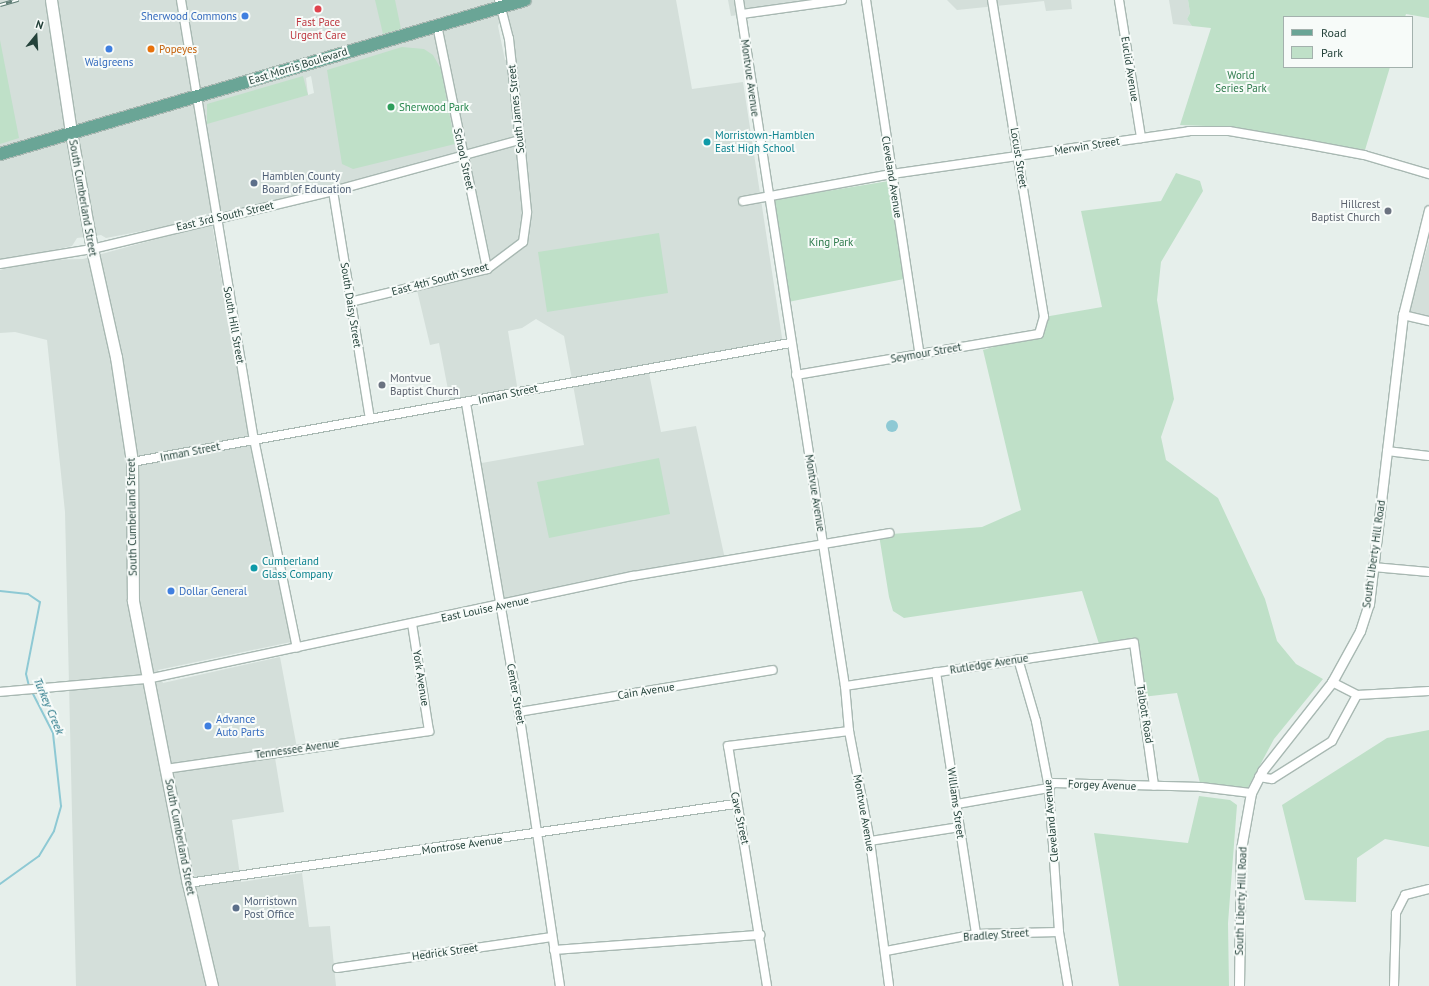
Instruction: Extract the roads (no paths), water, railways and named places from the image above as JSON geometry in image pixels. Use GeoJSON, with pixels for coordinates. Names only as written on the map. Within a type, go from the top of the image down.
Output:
{"type":"FeatureCollection","features":[{"type":"Feature","properties":{"kind":"main road","name":"South Cumberland Street"},"geometry":{"type":"LineString","coordinates":[[52,0],[71,132],[92,249],[116,357],[132,462],[133,601],[188,883],[212,986]]}},
{"type":"Feature","properties":{"kind":"main road","name":"East Morris Boulevard"},"geometry":{"type":"LineString","coordinates":[[0,154],[437,25],[500,4],[525,0]]}},
{"type":"Feature","properties":{"kind":"street","name":"South Hill Street"},"geometry":{"type":"LineString","coordinates":[[181,0],[254,440],[297,648]]}},
{"type":"Feature","properties":{"kind":"street","name":"Montvue Avenue"},"geometry":{"type":"LineString","coordinates":[[739,0],[790,343],[824,542],[845,686],[849,731],[870,842],[886,951],[889,986]]}},
{"type":"Feature","properties":{"kind":"street"},"geometry":{"type":"LineString","coordinates":[[742,14],[842,0]]}},
{"type":"Feature","properties":{"kind":"street","name":"Cleveland Avenue"},"geometry":{"type":"LineString","coordinates":[[866,0],[920,354]]}},
{"type":"Feature","properties":{"kind":"street","name":"Locust Street"},"geometry":{"type":"LineString","coordinates":[[992,0],[1019,157],[1044,317]]}},
{"type":"Feature","properties":{"kind":"street","name":"Euclid Avenue"},"geometry":{"type":"LineString","coordinates":[[1119,0],[1141,138]]}},
{"type":"Feature","properties":{"kind":"street","name":"South James Street"},"geometry":{"type":"LineString","coordinates":[[500,4],[509,39],[520,140],[526,220]]}},
{"type":"Feature","properties":{"kind":"street","name":"School Street"},"geometry":{"type":"LineString","coordinates":[[437,25],[488,269]]}},
{"type":"Feature","properties":{"kind":"street","name":"Merwin Street"},"geometry":{"type":"LineString","coordinates":[[743,201],[892,174],[1019,157],[1189,131],[1229,131],[1364,155],[1429,174]]}},
{"type":"Feature","properties":{"kind":"street","name":"East 3rd South Street"},"geometry":{"type":"LineString","coordinates":[[0,264],[92,249],[333,191],[520,140]]}},
{"type":"Feature","properties":{"kind":"street","name":"South Daisy Street"},"geometry":{"type":"LineString","coordinates":[[333,191],[370,419]]}},
{"type":"Feature","properties":{"kind":"street","name":"South Liberty Hill Road"},"geometry":{"type":"LineString","coordinates":[[1239,986],[1241,849],[1251,793],[1259,777],[1332,682],[1360,631],[1369,604],[1403,315],[1429,210]]}},
{"type":"Feature","properties":{"kind":"street","name":"East 4th South Street"},"geometry":{"type":"LineString","coordinates":[[350,302],[488,269],[523,242],[526,220]]}},
{"type":"Feature","properties":{"kind":"street"},"geometry":{"type":"LineString","coordinates":[[1403,315],[1429,321]]}},
{"type":"Feature","properties":{"kind":"street","name":"Seymour Street"},"geometry":{"type":"LineString","coordinates":[[796,375],[1039,334],[1044,317]]}},
{"type":"Feature","properties":{"kind":"street","name":"Inman Street"},"geometry":{"type":"LineString","coordinates":[[132,462],[466,403],[790,343]]}},
{"type":"Feature","properties":{"kind":"street","name":"Center Street"},"geometry":{"type":"LineString","coordinates":[[466,403],[519,712],[560,986]]}},
{"type":"Feature","properties":{"kind":"street"},"geometry":{"type":"LineString","coordinates":[[1387,451],[1429,456]]}},
{"type":"Feature","properties":{"kind":"street","name":"East Louise Avenue"},"geometry":{"type":"LineString","coordinates":[[0,692],[147,678],[500,606],[633,576],[824,542],[889,533]]}},
{"type":"Feature","properties":{"kind":"street"},"geometry":{"type":"LineString","coordinates":[[1373,566],[1429,572]]}},
{"type":"Feature","properties":{"kind":"street","name":"York Avenue"},"geometry":{"type":"LineString","coordinates":[[412,624],[429,731]]}},
{"type":"Feature","properties":{"kind":"street","name":"Rutledge Avenue"},"geometry":{"type":"LineString","coordinates":[[845,686],[1018,659],[1134,643]]}},
{"type":"Feature","properties":{"kind":"street","name":"Talbott Road"},"geometry":{"type":"LineString","coordinates":[[1134,643],[1154,786]]}},
{"type":"Feature","properties":{"kind":"street","name":"Cleveland Avenue"},"geometry":{"type":"LineString","coordinates":[[1018,659],[1036,721],[1049,788],[1059,932],[1068,986]]}},
{"type":"Feature","properties":{"kind":"street","name":"Cain Avenue"},"geometry":{"type":"LineString","coordinates":[[519,712],[773,670]]}},
{"type":"Feature","properties":{"kind":"street","name":"Williams Street"},"geometry":{"type":"LineString","coordinates":[[936,672],[976,934]]}},
{"type":"Feature","properties":{"kind":"street"},"geometry":{"type":"LineString","coordinates":[[1332,682],[1357,695],[1429,691]]}},
{"type":"Feature","properties":{"kind":"street"},"geometry":{"type":"LineString","coordinates":[[1259,777],[1272,779],[1332,741],[1357,695]]}},
{"type":"Feature","properties":{"kind":"street","name":"Tennessee Avenue"},"geometry":{"type":"LineString","coordinates":[[166,768],[429,731]]}},
{"type":"Feature","properties":{"kind":"street","name":"Cave Street"},"geometry":{"type":"LineString","coordinates":[[767,986],[743,828],[735,804],[728,746],[849,731]]}},
{"type":"Feature","properties":{"kind":"street","name":"Forgey Avenue"},"geometry":{"type":"LineString","coordinates":[[957,804],[1049,788],[1053,783],[1201,786],[1251,793]]}},
{"type":"Feature","properties":{"kind":"street","name":"Montrose Avenue"},"geometry":{"type":"LineString","coordinates":[[188,883],[537,834],[735,804]]}},
{"type":"Feature","properties":{"kind":"street"},"geometry":{"type":"LineString","coordinates":[[870,842],[959,827]]}},
{"type":"Feature","properties":{"kind":"street"},"geometry":{"type":"LineString","coordinates":[[1394,986],[1396,913],[1405,895],[1429,889]]}},
{"type":"Feature","properties":{"kind":"street","name":"Bradley Street"},"geometry":{"type":"LineString","coordinates":[[886,951],[976,934],[1059,932]]}},
{"type":"Feature","properties":{"kind":"street"},"geometry":{"type":"LineString","coordinates":[[554,950],[760,935]]}},
{"type":"Feature","properties":{"kind":"street","name":"Hedrick Street"},"geometry":{"type":"LineString","coordinates":[[337,968],[552,937]]}},
{"type":"Feature","properties":{"kind":"water"},"geometry":{"type":"Polygon","coordinates":[[[890,420],[894,420],[898,426],[894,432],[890,432],[886,428],[886,424],[890,420]]]}},
{"type":"Feature","properties":{"kind":"waterway","name":"Turkey Creek"},"geometry":{"type":"LineString","coordinates":[[0,591],[28,594],[40,602],[26,674],[29,686]]}},
{"type":"Feature","properties":{"kind":"waterway","name":"Turkey Creek"},"geometry":{"type":"LineString","coordinates":[[0,884],[39,856],[54,831],[61,806],[53,733],[32,692]]}},
{"type":"Feature","properties":{"kind":"railway"},"geometry":{"type":"LineString","coordinates":[[0,5],[18,0]]}},
{"type":"Feature","properties":{"kind":"place","name":"Fast Pace Urgent Care"},"geometry":{"type":"Point","coordinates":[318,9]}},
{"type":"Feature","properties":{"kind":"place","name":"Sherwood Commons"},"geometry":{"type":"Point","coordinates":[245,16]}},
{"type":"Feature","properties":{"kind":"place","name":"Walgreens"},"geometry":{"type":"Point","coordinates":[109,49]}},
{"type":"Feature","properties":{"kind":"place","name":"Popeyes"},"geometry":{"type":"Point","coordinates":[151,49]}},
{"type":"Feature","properties":{"kind":"place","name":"Sherwood Park"},"geometry":{"type":"Point","coordinates":[391,107]}},
{"type":"Feature","properties":{"kind":"place","name":"Morristown-Hamblen East High School"},"geometry":{"type":"Point","coordinates":[707,142]}},
{"type":"Feature","properties":{"kind":"place","name":"Hamblen County Board of Education"},"geometry":{"type":"Point","coordinates":[254,183]}},
{"type":"Feature","properties":{"kind":"place","name":"Hillcrest Baptist Church"},"geometry":{"type":"Point","coordinates":[1388,211]}},
{"type":"Feature","properties":{"kind":"place","name":"Montvue Baptist Church"},"geometry":{"type":"Point","coordinates":[382,385]}},
{"type":"Feature","properties":{"kind":"place","name":"Cumberland Glass Company"},"geometry":{"type":"Point","coordinates":[254,568]}},
{"type":"Feature","properties":{"kind":"place","name":"Dollar General"},"geometry":{"type":"Point","coordinates":[171,591]}},
{"type":"Feature","properties":{"kind":"place","name":"Advance Auto Parts"},"geometry":{"type":"Point","coordinates":[208,726]}},
{"type":"Feature","properties":{"kind":"place","name":"Morristown Post Office"},"geometry":{"type":"Point","coordinates":[236,908]}},
{"type":"Feature","properties":{"kind":"park label","name":"World Series Park"},"geometry":{"type":"Point","coordinates":[1241,82]}},
{"type":"Feature","properties":{"kind":"park label","name":"King Park"},"geometry":{"type":"Point","coordinates":[831,242]}}]}
